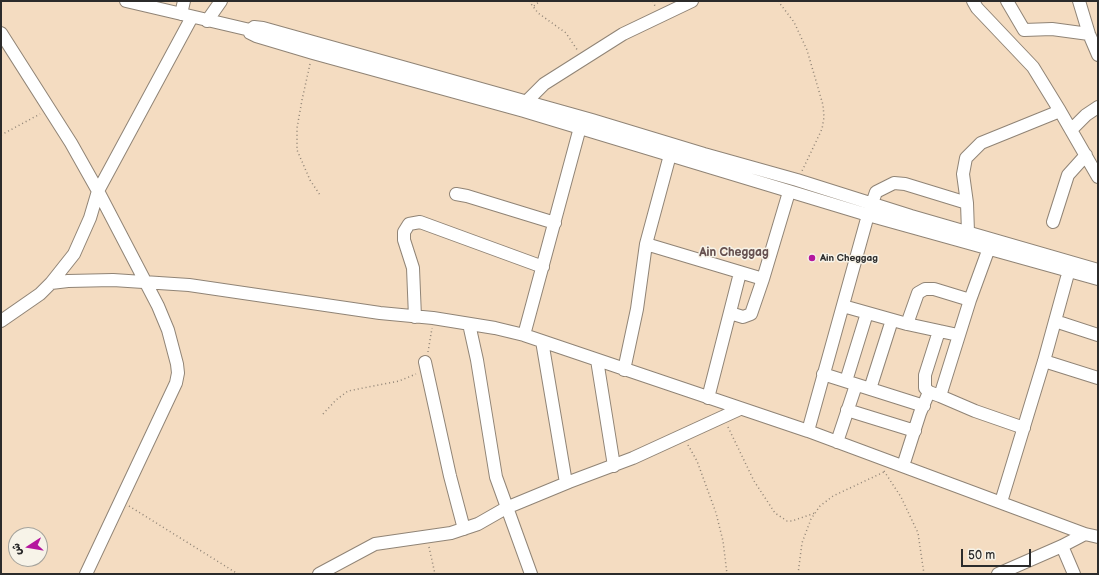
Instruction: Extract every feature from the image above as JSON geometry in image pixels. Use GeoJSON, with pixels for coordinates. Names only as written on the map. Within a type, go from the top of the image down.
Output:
{"type":"FeatureCollection","features":[{"type":"Feature","properties":{"kind":"street"},"geometry":{"type":"LineString","coordinates":[[126,1],[250,30],[254,27],[264,28],[526,102],[670,156],[789,192],[968,232],[1098,270]]}},
{"type":"Feature","properties":{"kind":"street"},"geometry":{"type":"LineString","coordinates":[[1,321],[40,294],[51,284],[74,254],[90,218],[98,190],[187,15],[184,1]]}},
{"type":"Feature","properties":{"kind":"street"},"geometry":{"type":"LineString","coordinates":[[208,21],[221,1]]}},
{"type":"Feature","properties":{"kind":"street"},"geometry":{"type":"LineString","coordinates":[[526,102],[544,84],[623,34],[692,1]]}},
{"type":"Feature","properties":{"kind":"street"},"geometry":{"type":"LineString","coordinates":[[973,1],[977,8],[1033,68],[1072,130],[1098,177]]}},
{"type":"Feature","properties":{"kind":"street"},"geometry":{"type":"LineString","coordinates":[[1007,1],[1024,30],[1052,29],[1089,34]]}},
{"type":"Feature","properties":{"kind":"street"},"geometry":{"type":"LineString","coordinates":[[1079,1],[1089,34],[1098,55]]}},
{"type":"Feature","properties":{"kind":"street"},"geometry":{"type":"LineString","coordinates":[[250,30],[250,33],[256,36],[313,53],[797,180],[869,209],[989,248],[1098,279]]}},
{"type":"Feature","properties":{"kind":"street"},"geometry":{"type":"LineString","coordinates":[[1,33],[71,143],[98,190],[146,282],[168,330],[178,373],[169,399],[86,574]]}},
{"type":"Feature","properties":{"kind":"street"},"geometry":{"type":"LineString","coordinates":[[1072,130],[1086,114],[1098,107]]}},
{"type":"Feature","properties":{"kind":"street"},"geometry":{"type":"LineString","coordinates":[[968,232],[967,203],[963,184],[963,165],[972,152],[981,143],[1060,111]]}},
{"type":"Feature","properties":{"kind":"street"},"geometry":{"type":"LineString","coordinates":[[524,335],[581,123]]}},
{"type":"Feature","properties":{"kind":"street"},"geometry":{"type":"LineString","coordinates":[[1053,222],[1068,175],[1086,155]]}},
{"type":"Feature","properties":{"kind":"street"},"geometry":{"type":"LineString","coordinates":[[624,370],[637,309],[646,244],[670,156]]}},
{"type":"Feature","properties":{"kind":"street"},"geometry":{"type":"LineString","coordinates":[[808,431],[869,209],[876,192],[894,183],[905,184],[967,203]]}},
{"type":"Feature","properties":{"kind":"street"},"geometry":{"type":"LineString","coordinates":[[730,313],[743,317],[751,314],[789,192]]}},
{"type":"Feature","properties":{"kind":"street"},"geometry":{"type":"LineString","coordinates":[[456,194],[555,223]]}},
{"type":"Feature","properties":{"kind":"street"},"geometry":{"type":"LineString","coordinates":[[415,317],[413,268],[404,240],[404,232],[409,224],[420,222],[543,267]]}},
{"type":"Feature","properties":{"kind":"street"},"geometry":{"type":"LineString","coordinates":[[646,244],[763,279]]}},
{"type":"Feature","properties":{"kind":"street"},"geometry":{"type":"LineString","coordinates":[[903,466],[924,406],[935,394],[989,248]]}},
{"type":"Feature","properties":{"kind":"street"},"geometry":{"type":"LineString","coordinates":[[1001,502],[1044,361],[1069,270]]}},
{"type":"Feature","properties":{"kind":"street"},"geometry":{"type":"LineString","coordinates":[[708,398],[740,273]]}},
{"type":"Feature","properties":{"kind":"street"},"geometry":{"type":"LineString","coordinates":[[51,284],[68,281],[96,280],[146,282],[189,286],[415,317],[433,318],[495,328],[524,335],[808,431],[1085,534],[1098,537]]}},
{"type":"Feature","properties":{"kind":"street"},"geometry":{"type":"LineString","coordinates":[[907,324],[918,293],[925,289],[934,289],[970,300]]}},
{"type":"Feature","properties":{"kind":"street"},"geometry":{"type":"LineString","coordinates":[[843,306],[907,324],[958,335]]}},
{"type":"Feature","properties":{"kind":"street"},"geometry":{"type":"LineString","coordinates":[[837,442],[847,410],[851,383],[866,313]]}},
{"type":"Feature","properties":{"kind":"street"},"geometry":{"type":"LineString","coordinates":[[870,389],[892,320]]}},
{"type":"Feature","properties":{"kind":"street"},"geometry":{"type":"LineString","coordinates":[[1055,321],[1098,334]]}},
{"type":"Feature","properties":{"kind":"street"},"geometry":{"type":"LineString","coordinates":[[469,324],[477,360],[496,477],[506,508],[515,526],[531,574]]}},
{"type":"Feature","properties":{"kind":"street"},"geometry":{"type":"LineString","coordinates":[[939,331],[925,375],[925,388],[935,394],[975,411],[1024,428]]}},
{"type":"Feature","properties":{"kind":"street"},"geometry":{"type":"LineString","coordinates":[[542,341],[566,483]]}},
{"type":"Feature","properties":{"kind":"street"},"geometry":{"type":"LineString","coordinates":[[597,360],[614,466]]}},
{"type":"Feature","properties":{"kind":"street"},"geometry":{"type":"LineString","coordinates":[[1044,361],[1098,378]]}},
{"type":"Feature","properties":{"kind":"street"},"geometry":{"type":"LineString","coordinates":[[426,362],[450,476],[464,529]]}},
{"type":"Feature","properties":{"kind":"street"},"geometry":{"type":"LineString","coordinates":[[823,374],[924,406]]}},
{"type":"Feature","properties":{"kind":"street"},"geometry":{"type":"LineString","coordinates":[[319,574],[372,545],[451,533],[478,524],[506,508],[566,483],[614,466],[740,408]]}},
{"type":"Feature","properties":{"kind":"street"},"geometry":{"type":"LineString","coordinates":[[847,410],[915,430]]}},
{"type":"Feature","properties":{"kind":"street"},"geometry":{"type":"LineString","coordinates":[[998,574],[1062,546],[1085,534]]}},
{"type":"Feature","properties":{"kind":"street"},"geometry":{"type":"LineString","coordinates":[[1062,546],[1074,574]]}},
{"type":"Feature","properties":{"kind":"path"},"geometry":{"type":"LineString","coordinates":[[529,1],[538,12],[566,33],[583,60]]}},
{"type":"Feature","properties":{"kind":"path"},"geometry":{"type":"LineString","coordinates":[[533,7],[540,1]]}},
{"type":"Feature","properties":{"kind":"path"},"geometry":{"type":"LineString","coordinates":[[778,1],[794,22],[807,50],[820,91],[824,117],[816,143],[797,180]]}},
{"type":"Feature","properties":{"kind":"path"},"geometry":{"type":"LineString","coordinates":[[313,53],[302,100],[296,142],[299,158],[310,180],[320,195]]}},
{"type":"Feature","properties":{"kind":"path"},"geometry":{"type":"LineString","coordinates":[[1,135],[48,109]]}},
{"type":"Feature","properties":{"kind":"path"},"geometry":{"type":"LineString","coordinates":[[323,414],[336,400],[348,391],[406,379],[418,372],[426,362],[433,318]]}},
{"type":"Feature","properties":{"kind":"path"},"geometry":{"type":"LineString","coordinates":[[723,416],[754,481],[775,513],[787,521],[792,521],[815,512]]}},
{"type":"Feature","properties":{"kind":"path"},"geometry":{"type":"LineString","coordinates":[[683,434],[697,460],[716,513],[723,541],[727,574]]}},
{"type":"Feature","properties":{"kind":"path"},"geometry":{"type":"LineString","coordinates":[[873,455],[901,497],[918,533],[924,574]]}},
{"type":"Feature","properties":{"kind":"path"},"geometry":{"type":"LineString","coordinates":[[798,574],[802,543],[810,520],[820,506],[833,496],[884,472]]}},
{"type":"Feature","properties":{"kind":"path"},"geometry":{"type":"LineString","coordinates":[[121,501],[238,574]]}},
{"type":"Feature","properties":{"kind":"path"},"geometry":{"type":"LineString","coordinates":[[426,536],[435,574]]}},
{"type":"Feature","properties":{"kind":"place","name":"Ain Cheggag"},"geometry":{"type":"Point","coordinates":[812,258]}},
{"type":"Feature","properties":{"kind":"district","name":"Ain Cheggag"},"geometry":{"type":"Point","coordinates":[734,253]}}]}
